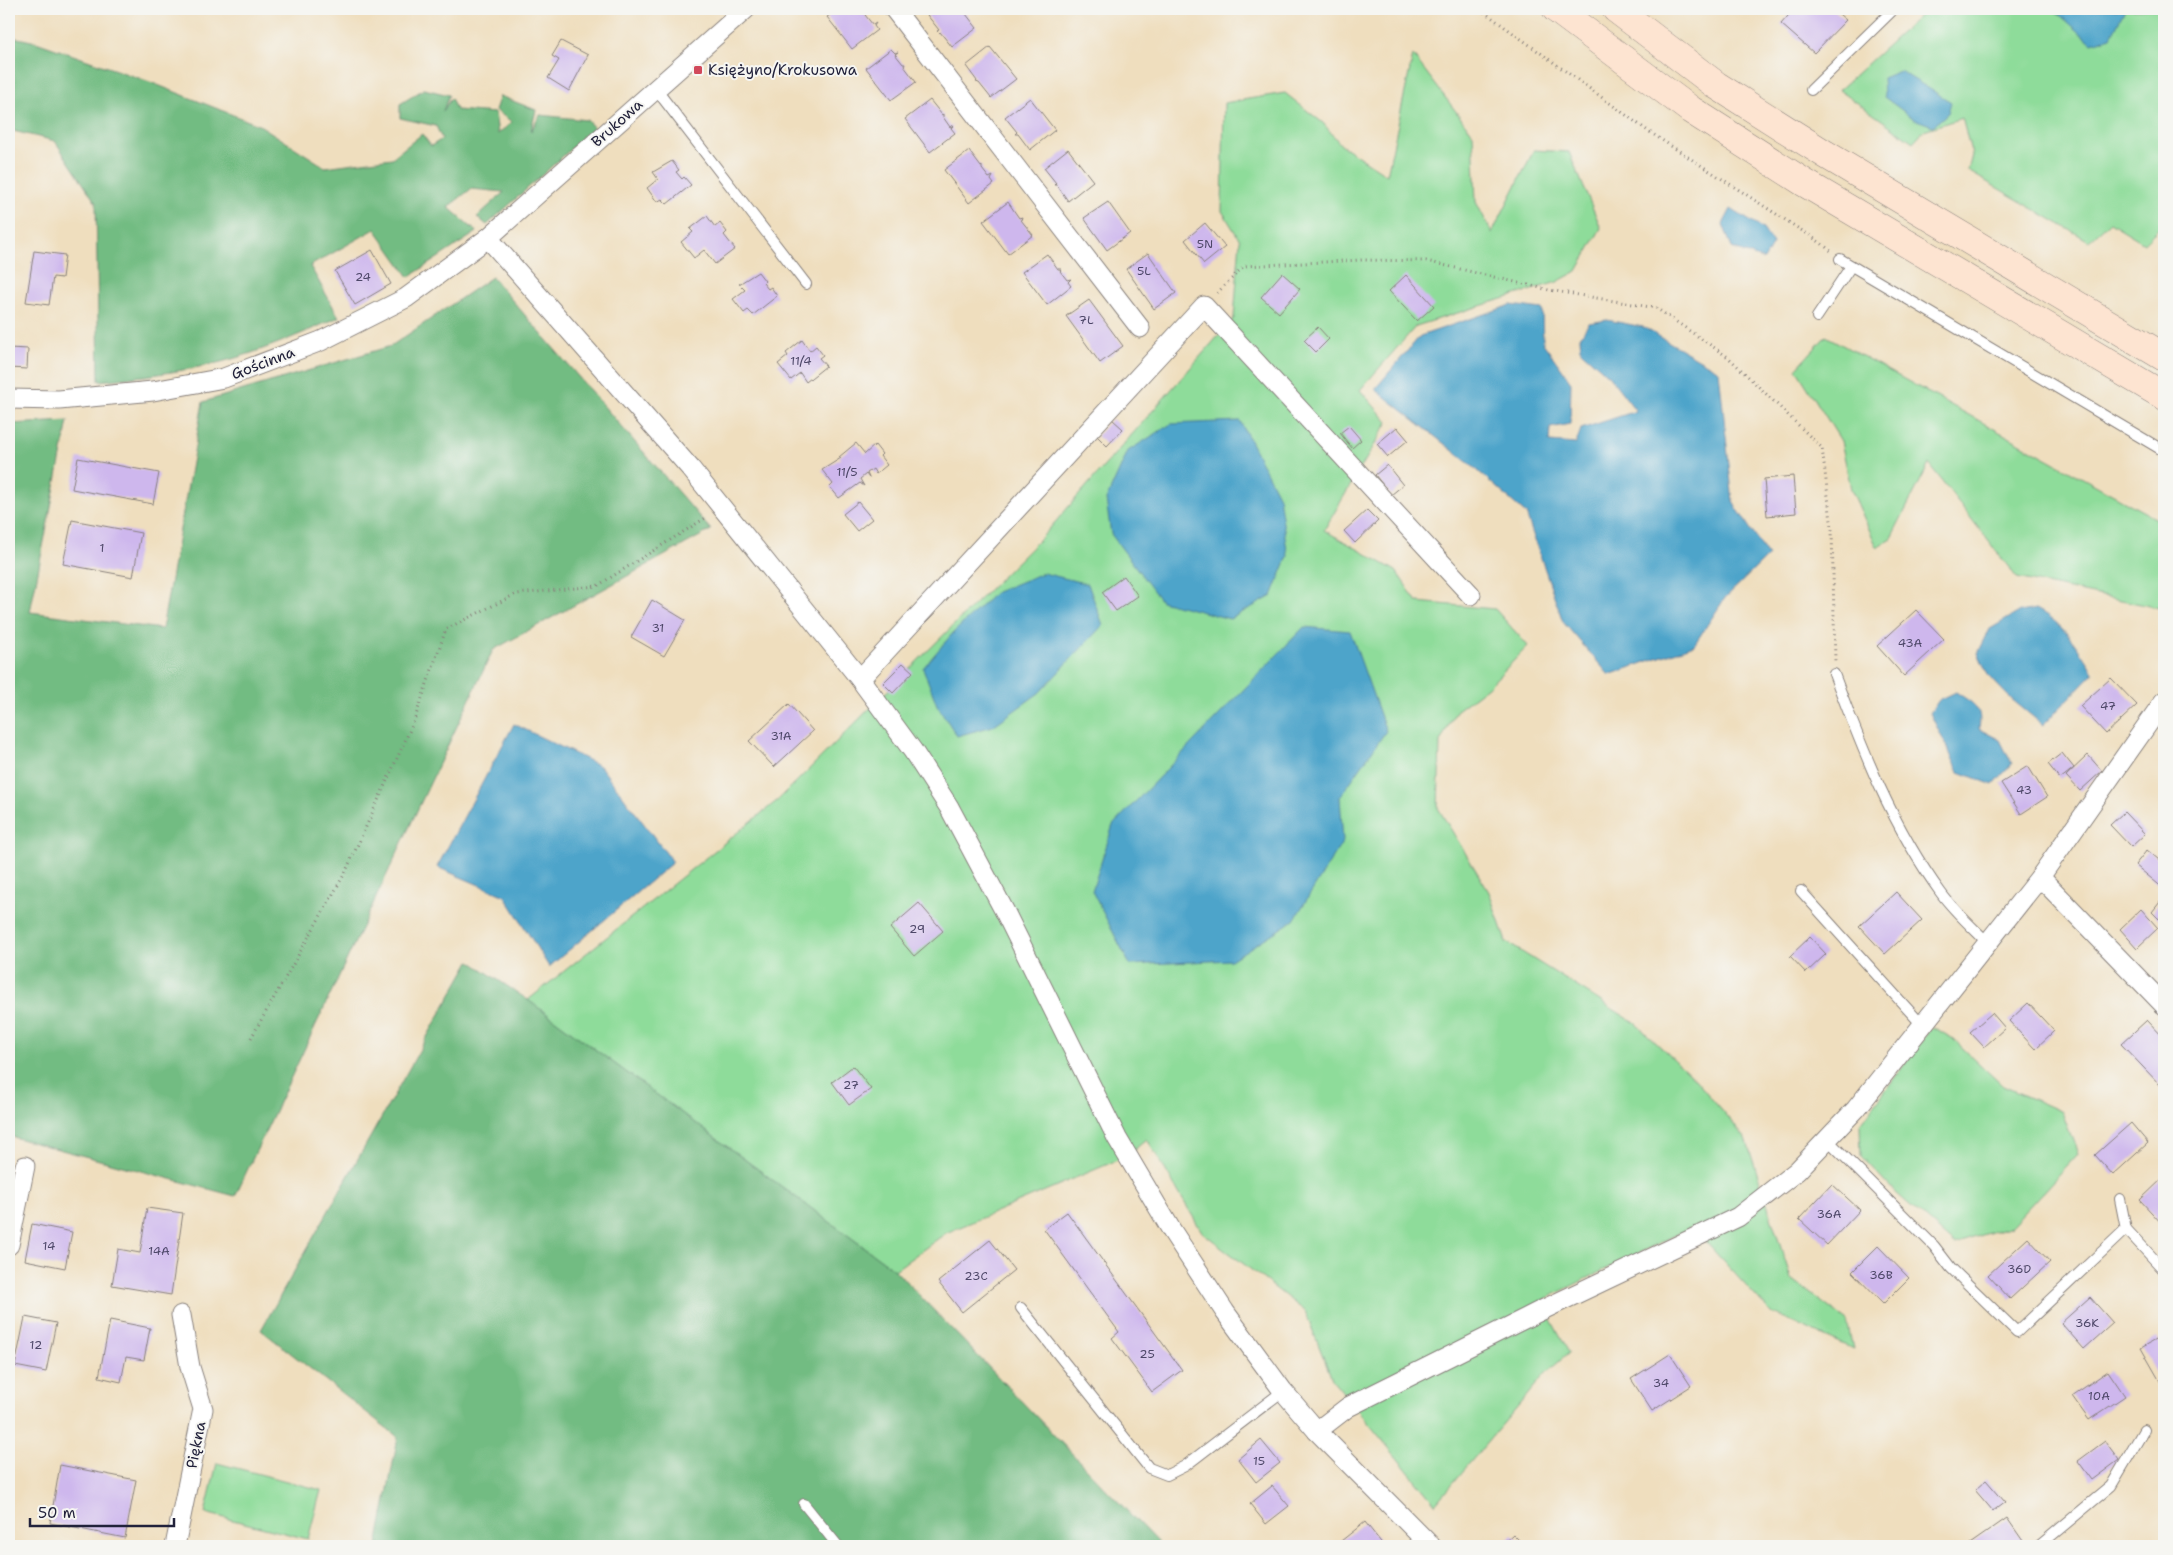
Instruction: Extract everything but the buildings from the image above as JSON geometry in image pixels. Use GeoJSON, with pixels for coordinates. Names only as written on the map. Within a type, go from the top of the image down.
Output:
{"type":"FeatureCollection","features":[{"type":"Feature","properties":{"kind":"main road"},"geometry":{"type":"LineString","coordinates":[[1556,9],[1691,110],[1805,183],[2164,396]]}},
{"type":"Feature","properties":{"kind":"main road"},"geometry":{"type":"LineString","coordinates":[[1616,9],[1724,90],[1825,154],[2164,357]]}},
{"type":"Feature","properties":{"kind":"street","name":"Brukowa"},"geometry":{"type":"LineString","coordinates":[[488,238],[746,9]]}},
{"type":"Feature","properties":{"kind":"street"},"geometry":{"type":"LineString","coordinates":[[894,9],[1140,328]]}},
{"type":"Feature","properties":{"kind":"street"},"geometry":{"type":"LineString","coordinates":[[488,238],[691,469],[860,678],[913,751],[949,807],[1120,1144],[1172,1231],[1225,1312],[1283,1391],[1317,1430],[1430,1546]]}},
{"type":"Feature","properties":{"kind":"street","name":"Gościnna"},"geometry":{"type":"LineString","coordinates":[[9,399],[59,400],[153,391],[224,378],[321,341],[406,298],[488,238]]}},
{"type":"Feature","properties":{"kind":"street"},"geometry":{"type":"LineString","coordinates":[[860,678],[1204,306],[1471,595]]}},
{"type":"Feature","properties":{"kind":"street"},"geometry":{"type":"LineString","coordinates":[[1317,1430],[1348,1407],[1538,1312],[1738,1217],[1797,1172],[1856,1110],[1923,1026],[2040,877],[2162,710]]}},
{"type":"Feature","properties":{"kind":"street"},"geometry":{"type":"LineString","coordinates":[[2040,877],[2164,1005]]}},
{"type":"Feature","properties":{"kind":"street"},"geometry":{"type":"LineString","coordinates":[[9,1245],[25,1166]]}},
{"type":"Feature","properties":{"kind":"street","name":"Piękna"},"geometry":{"type":"LineString","coordinates":[[175,1546],[203,1409],[190,1367],[181,1315]]}},
{"type":"Feature","properties":{"kind":"lane"},"geometry":{"type":"LineString","coordinates":[[1811,90],[1894,9]]}},
{"type":"Feature","properties":{"kind":"lane"},"geometry":{"type":"LineString","coordinates":[[655,88],[806,284]]}},
{"type":"Feature","properties":{"kind":"lane"},"geometry":{"type":"LineString","coordinates":[[1840,259],[2164,451]]}},
{"type":"Feature","properties":{"kind":"lane"},"geometry":{"type":"LineString","coordinates":[[1817,317],[1851,266]]}},
{"type":"Feature","properties":{"kind":"lane"},"geometry":{"type":"LineString","coordinates":[[1834,674],[1866,758],[1905,841],[1942,895],[1988,943]]}},
{"type":"Feature","properties":{"kind":"lane"},"geometry":{"type":"LineString","coordinates":[[1801,892],[1923,1026]]}},
{"type":"Feature","properties":{"kind":"lane"},"geometry":{"type":"LineString","coordinates":[[1827,1139],[1934,1246],[1951,1268],[2017,1332],[2126,1229]]}},
{"type":"Feature","properties":{"kind":"lane"},"geometry":{"type":"LineString","coordinates":[[2120,1199],[2126,1229],[2164,1270]]}},
{"type":"Feature","properties":{"kind":"lane"},"geometry":{"type":"LineString","coordinates":[[1021,1308],[1149,1468],[1167,1475],[1185,1466],[1283,1391]]}},
{"type":"Feature","properties":{"kind":"lane"},"geometry":{"type":"LineString","coordinates":[[2039,1546],[2111,1486],[2144,1430]]}},
{"type":"Feature","properties":{"kind":"lane"},"geometry":{"type":"LineString","coordinates":[[804,1504],[838,1546]]}},
{"type":"Feature","properties":{"kind":"path"},"geometry":{"type":"LineString","coordinates":[[1480,9],[1648,131],[1821,243],[1840,259]]}},
{"type":"Feature","properties":{"kind":"path"},"geometry":{"type":"LineString","coordinates":[[1204,306],[1244,266],[1363,260],[1426,261],[1549,290],[1656,308],[1728,357],[1822,448],[1832,529],[1835,623],[1834,674]]}},
{"type":"Feature","properties":{"kind":"path"},"geometry":{"type":"LineString","coordinates":[[251,1038],[345,873],[414,722],[446,629],[516,594],[597,586],[710,515]]}},
{"type":"Feature","properties":{"kind":"green space"},"geometry":{"type":"Polygon","coordinates":[[[1927,9],[2164,9],[2164,223],[2144,243],[2110,222],[2089,241],[1968,171],[1972,155],[1962,118],[1924,130],[1913,142],[1839,90],[1927,9]]]}},
{"type":"Feature","properties":{"kind":"green space"},"geometry":{"type":"Polygon","coordinates":[[[9,36],[36,42],[150,82],[261,126],[325,167],[392,158],[422,134],[431,146],[442,139],[436,126],[400,118],[400,104],[424,89],[449,95],[443,111],[451,98],[456,110],[495,113],[498,134],[512,122],[495,110],[500,96],[536,110],[531,131],[540,115],[587,120],[594,128],[487,225],[477,217],[504,192],[471,189],[448,207],[477,232],[409,277],[375,229],[310,266],[339,317],[266,348],[221,362],[160,374],[99,381],[96,203],[55,141],[9,130],[9,36]]]}},
{"type":"Feature","properties":{"kind":"green space"},"geometry":{"type":"Polygon","coordinates":[[[1413,55],[1473,134],[1476,202],[1492,233],[1534,150],[1569,152],[1601,228],[1577,271],[1557,282],[1416,326],[1360,390],[1388,422],[1324,530],[1396,571],[1417,602],[1495,609],[1528,646],[1488,687],[1456,711],[1440,742],[1438,808],[1489,892],[1506,942],[1635,1023],[1694,1078],[1746,1139],[1791,1279],[1847,1321],[1853,1349],[1769,1311],[1692,1227],[1541,1301],[1569,1353],[1546,1373],[1435,1504],[1332,1379],[1305,1311],[1202,1232],[1147,1139],[1127,1156],[946,1233],[895,1270],[528,1000],[778,800],[1043,536],[1234,318],[1240,240],[1222,211],[1224,103],[1285,93],[1323,123],[1341,145],[1387,175],[1413,55]]]}},
{"type":"Feature","properties":{"kind":"green space"},"geometry":{"type":"Polygon","coordinates":[[[492,277],[711,530],[493,650],[235,1196],[9,1136],[9,424],[68,421],[30,612],[162,629],[203,402],[391,346],[492,277]]]}},
{"type":"Feature","properties":{"kind":"green space"},"geometry":{"type":"Polygon","coordinates":[[[1826,336],[2164,523],[2164,609],[2017,578],[1929,464],[1891,538],[1877,547],[1851,489],[1841,441],[1796,369],[1826,336]]]}},
{"type":"Feature","properties":{"kind":"green space"},"geometry":{"type":"Polygon","coordinates":[[[470,961],[528,1000],[895,1270],[1161,1546],[377,1546],[398,1437],[261,1330],[470,961]]]}},
{"type":"Feature","properties":{"kind":"green space"},"geometry":{"type":"Polygon","coordinates":[[[1932,1027],[1952,1038],[2003,1086],[2062,1112],[2078,1154],[2011,1226],[1954,1244],[1895,1192],[1861,1156],[1860,1125],[1932,1027]]]}},
{"type":"Feature","properties":{"kind":"green space"},"geometry":{"type":"Polygon","coordinates":[[[217,1463],[321,1490],[308,1539],[205,1513],[217,1463]]]}},
{"type":"Feature","properties":{"kind":"water"},"geometry":{"type":"Polygon","coordinates":[[[2053,9],[2125,9],[2111,37],[2092,43],[2053,9]]]}},
{"type":"Feature","properties":{"kind":"water"},"geometry":{"type":"Polygon","coordinates":[[[1900,71],[1951,102],[1948,113],[1933,126],[1914,119],[1884,97],[1883,78],[1900,71]]]}},
{"type":"Feature","properties":{"kind":"water"},"geometry":{"type":"Polygon","coordinates":[[[1731,209],[1763,229],[1773,244],[1764,260],[1732,248],[1723,224],[1731,209]]]}},
{"type":"Feature","properties":{"kind":"water"},"geometry":{"type":"Polygon","coordinates":[[[1511,305],[1542,309],[1543,343],[1571,382],[1570,424],[1550,428],[1549,442],[1576,444],[1581,429],[1636,411],[1609,376],[1581,351],[1580,337],[1589,323],[1607,320],[1643,327],[1719,371],[1733,502],[1768,556],[1725,598],[1694,645],[1609,675],[1563,622],[1526,514],[1476,469],[1375,389],[1420,336],[1511,305]]]}},
{"type":"Feature","properties":{"kind":"water"},"geometry":{"type":"Polygon","coordinates":[[[1240,421],[1279,497],[1288,556],[1272,596],[1230,619],[1161,601],[1111,534],[1106,500],[1128,451],[1171,424],[1240,421]]]}},
{"type":"Feature","properties":{"kind":"water"},"geometry":{"type":"Polygon","coordinates":[[[1043,573],[1088,584],[1103,625],[1039,693],[993,726],[957,736],[937,705],[923,668],[953,633],[996,592],[1043,573]]]}},
{"type":"Feature","properties":{"kind":"water"},"geometry":{"type":"Polygon","coordinates":[[[2036,609],[2054,621],[2069,636],[2094,673],[2043,725],[2010,698],[1988,675],[1978,653],[1990,629],[2019,612],[2036,609]]]}},
{"type":"Feature","properties":{"kind":"water"},"geometry":{"type":"Polygon","coordinates":[[[1304,627],[1350,631],[1386,731],[1340,797],[1343,841],[1294,920],[1231,960],[1130,965],[1092,891],[1113,825],[1304,627]]]}},
{"type":"Feature","properties":{"kind":"water"},"geometry":{"type":"Polygon","coordinates":[[[1956,692],[1975,706],[1979,715],[1979,729],[2000,740],[2012,764],[1993,785],[1959,772],[1930,713],[1939,700],[1956,692]]]}},
{"type":"Feature","properties":{"kind":"water"},"geometry":{"type":"Polygon","coordinates":[[[514,724],[600,766],[673,862],[549,967],[505,896],[437,867],[514,724]]]}},
{"type":"Feature","properties":{"kind":"place","name":"Księżyno/Krokusowa"},"geometry":{"type":"Point","coordinates":[698,70]}}]}
